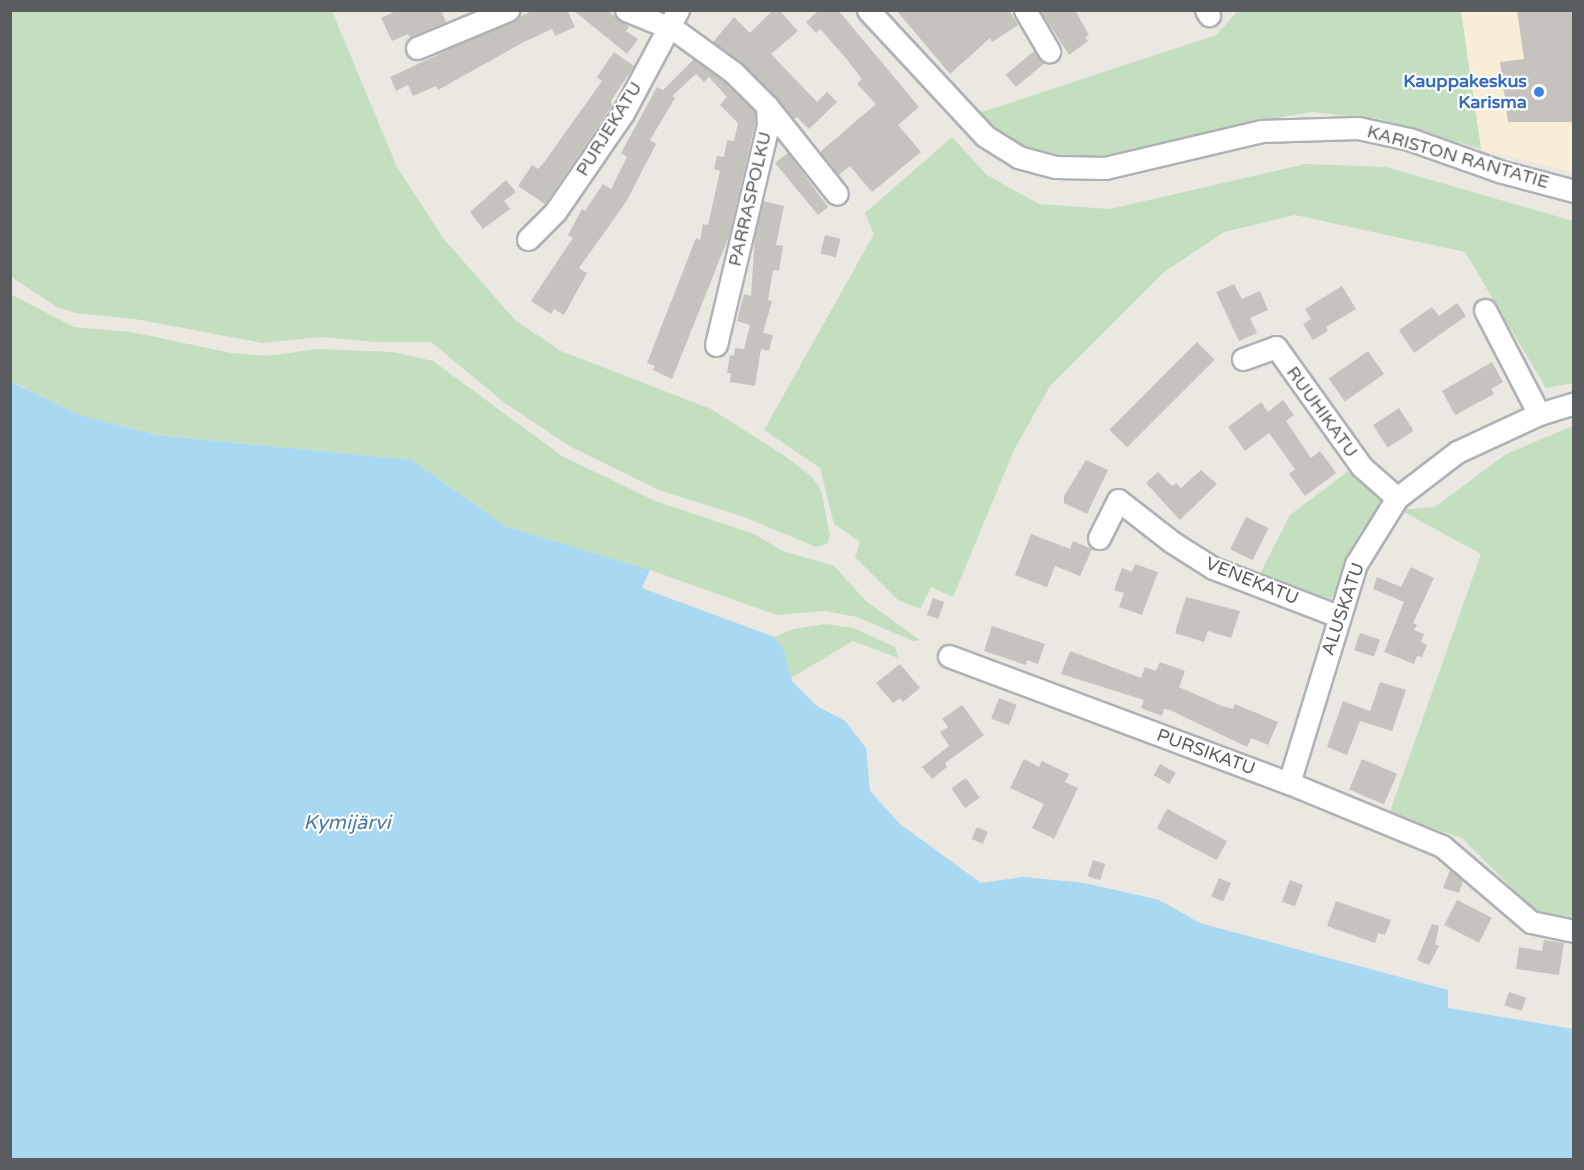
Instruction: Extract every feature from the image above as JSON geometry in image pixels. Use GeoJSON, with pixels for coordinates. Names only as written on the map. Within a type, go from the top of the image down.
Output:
{"type":"FeatureCollection","features":[{"type":"Feature","properties":{"kind":"street"},"geometry":{"type":"LineString","coordinates":[[417,48],[508,10]]}},
{"type":"Feature","properties":{"kind":"street","name":"PARRASPOLKU"},"geometry":{"type":"LineString","coordinates":[[626,10],[673,19],[733,72],[767,106],[768,125],[716,345]]}},
{"type":"Feature","properties":{"kind":"street","name":"KARISTON RANTATIE"},"geometry":{"type":"LineString","coordinates":[[868,10],[985,136],[1018,157],[1056,167],[1105,168],[1261,131],[1358,128],[1408,139],[1499,171],[1574,191]]}},
{"type":"Feature","properties":{"kind":"street"},"geometry":{"type":"LineString","coordinates":[[1025,10],[1049,51]]}},
{"type":"Feature","properties":{"kind":"street","name":"PURJEKATU"},"geometry":{"type":"LineString","coordinates":[[528,239],[555,212],[623,113],[673,19]]}},
{"type":"Feature","properties":{"kind":"street"},"geometry":{"type":"LineString","coordinates":[[767,106],[837,194]]}},
{"type":"Feature","properties":{"kind":"street"},"geometry":{"type":"LineString","coordinates":[[1485,310],[1539,414]]}},
{"type":"Feature","properties":{"kind":"street","name":"RUUHIKATU"},"geometry":{"type":"LineString","coordinates":[[1243,359],[1276,347],[1362,467],[1397,498]]}},
{"type":"Feature","properties":{"kind":"street","name":"ALUSKATU"},"geometry":{"type":"LineString","coordinates":[[1289,783],[1338,616],[1356,564],[1397,498],[1457,452],[1539,414],[1574,403]]}},
{"type":"Feature","properties":{"kind":"street","name":"VENEKATU"},"geometry":{"type":"LineString","coordinates":[[1099,538],[1118,500],[1172,542],[1213,568],[1338,616]]}},
{"type":"Feature","properties":{"kind":"street","name":"PURSIKATU"},"geometry":{"type":"LineString","coordinates":[[948,656],[1289,783],[1442,846],[1459,857],[1531,922],[1574,931]]}},
{"type":"Feature","properties":{"kind":"shaded area"},"geometry":{"type":"Polygon","coordinates":[[[1461,11],[1573,11],[1573,172],[1481,149],[1461,11]]]}},
{"type":"Feature","properties":{"kind":"green space"},"geometry":{"type":"Polygon","coordinates":[[[10,11],[332,11],[397,167],[443,238],[516,321],[561,351],[711,409],[785,456],[812,477],[821,490],[830,536],[827,544],[816,547],[744,517],[659,490],[571,447],[505,403],[431,342],[375,342],[321,337],[262,343],[135,319],[75,313],[57,307],[11,277],[10,11]]]}},
{"type":"Feature","properties":{"kind":"green space"},"geometry":{"type":"Polygon","coordinates":[[[1238,11],[1461,11],[1481,149],[1380,119],[1312,112],[1243,124],[1116,155],[1067,157],[1018,145],[976,114],[1216,35],[1238,11]]]}},
{"type":"Feature","properties":{"kind":"green space"},"geometry":{"type":"Polygon","coordinates":[[[952,137],[987,175],[1039,204],[1110,209],[1306,164],[1386,167],[1573,221],[1573,383],[1546,388],[1465,252],[1295,215],[1224,232],[1163,273],[1050,386],[1014,450],[953,597],[931,587],[920,609],[898,600],[855,557],[860,542],[834,524],[820,468],[764,430],[874,234],[865,213],[952,137]]]}},
{"type":"Feature","properties":{"kind":"green space"},"geometry":{"type":"Polygon","coordinates":[[[10,294],[74,327],[131,332],[231,353],[266,356],[318,349],[393,352],[433,361],[562,456],[655,501],[754,534],[783,551],[834,566],[866,601],[920,640],[913,641],[857,617],[825,611],[777,615],[650,570],[505,526],[412,460],[159,435],[79,415],[11,381],[10,294]]]}},
{"type":"Feature","properties":{"kind":"green space"},"geometry":{"type":"Polygon","coordinates":[[[1573,426],[1573,918],[1560,920],[1535,911],[1462,838],[1389,814],[1481,554],[1400,510],[1435,507],[1506,454],[1573,426]]]}},
{"type":"Feature","properties":{"kind":"green space"},"geometry":{"type":"Polygon","coordinates":[[[1351,469],[1385,497],[1359,534],[1331,599],[1260,574],[1290,515],[1351,469]]]}},
{"type":"Feature","properties":{"kind":"green space"},"geometry":{"type":"Polygon","coordinates":[[[826,624],[854,628],[895,647],[898,658],[853,641],[791,678],[783,648],[774,637],[794,629],[826,624]]]}},
{"type":"Feature","properties":{"kind":"water","name":"Kymijärvi"},"geometry":{"type":"Polygon","coordinates":[[[10,381],[79,415],[158,435],[412,460],[505,526],[650,570],[642,588],[774,637],[783,648],[792,681],[817,706],[845,721],[866,748],[870,791],[900,824],[981,883],[1023,877],[1085,883],[1159,900],[1200,923],[1448,990],[1448,1008],[1573,1029],[1573,1159],[11,1159],[10,381]]]}},
{"type":"Feature","properties":{"kind":"building"},"geometry":{"type":"Polygon","coordinates":[[[398,10],[441,10],[446,22],[410,38],[408,34],[392,41],[381,18],[398,10]]]}},
{"type":"Feature","properties":{"kind":"building"},"geometry":{"type":"Polygon","coordinates":[[[534,10],[567,10],[575,27],[555,36],[552,29],[522,43],[438,90],[436,86],[413,96],[408,85],[396,91],[390,77],[534,10]]]}},
{"type":"Feature","properties":{"kind":"building"},"geometry":{"type":"Polygon","coordinates":[[[573,10],[607,10],[629,27],[626,31],[638,39],[627,54],[573,10]]]}},
{"type":"Feature","properties":{"kind":"building"},"geometry":{"type":"Polygon","coordinates":[[[773,10],[779,10],[798,31],[771,54],[817,102],[827,92],[837,102],[809,129],[797,117],[794,119],[742,63],[713,42],[734,17],[750,33],[773,10]]]}},
{"type":"Feature","properties":{"kind":"building"},"geometry":{"type":"Polygon","coordinates":[[[819,10],[838,10],[919,107],[898,125],[921,152],[872,192],[850,166],[839,175],[820,152],[876,104],[857,84],[862,79],[844,56],[820,29],[816,33],[806,22],[819,10]]]}},
{"type":"Feature","properties":{"kind":"building"},"geometry":{"type":"Polygon","coordinates":[[[896,10],[1009,10],[1018,25],[992,42],[990,38],[950,74],[896,10]]]}},
{"type":"Feature","properties":{"kind":"building"},"geometry":{"type":"Polygon","coordinates":[[[1040,10],[1075,10],[1089,35],[1085,37],[1088,41],[1069,55],[1040,10]]]}},
{"type":"Feature","properties":{"kind":"building","name":"Kauppakeskus Karisma"},"geometry":{"type":"Polygon","coordinates":[[[1517,10],[1574,10],[1574,122],[1508,122],[1500,62],[1524,59],[1517,10]]]}},
{"type":"Feature","properties":{"kind":"building"},"geometry":{"type":"Polygon","coordinates":[[[1034,51],[1044,63],[1016,87],[1006,75],[1034,51]]]}},
{"type":"Feature","properties":{"kind":"building"},"geometry":{"type":"Polygon","coordinates":[[[614,52],[634,66],[611,101],[612,106],[545,204],[518,186],[532,165],[538,169],[545,161],[602,81],[597,77],[614,52]]]}},
{"type":"Feature","properties":{"kind":"building"},"geometry":{"type":"Polygon","coordinates":[[[694,59],[725,82],[755,112],[755,124],[729,236],[672,379],[653,370],[655,366],[647,363],[696,238],[700,240],[703,224],[708,225],[720,171],[714,169],[717,156],[724,157],[727,140],[734,141],[738,123],[720,105],[727,97],[709,77],[704,82],[696,74],[672,96],[675,98],[650,140],[656,144],[626,202],[579,268],[587,273],[564,315],[554,309],[551,314],[531,301],[573,238],[568,235],[582,209],[585,211],[603,184],[611,189],[627,157],[621,153],[657,87],[663,90],[694,59]]]}},
{"type":"Feature","properties":{"kind":"building"},"geometry":{"type":"Polygon","coordinates":[[[788,153],[828,207],[818,215],[775,163],[788,153]]]}},
{"type":"Feature","properties":{"kind":"building"},"geometry":{"type":"Polygon","coordinates":[[[506,180],[516,192],[504,201],[510,209],[483,229],[470,212],[506,180]]]}},
{"type":"Feature","properties":{"kind":"building"},"geometry":{"type":"Polygon","coordinates":[[[763,201],[784,206],[776,245],[783,246],[779,271],[773,270],[768,300],[772,301],[763,333],[773,335],[769,351],[761,349],[755,386],[730,382],[731,373],[727,373],[730,355],[734,356],[735,348],[744,349],[750,325],[737,321],[744,294],[751,296],[755,235],[763,201]]]}},
{"type":"Feature","properties":{"kind":"building"},"geometry":{"type":"Polygon","coordinates":[[[825,235],[841,239],[836,257],[820,253],[825,235]]]}},
{"type":"Feature","properties":{"kind":"building"},"geometry":{"type":"Polygon","coordinates":[[[1234,284],[1242,299],[1260,291],[1268,310],[1250,318],[1257,333],[1239,341],[1216,292],[1234,284]]]}},
{"type":"Feature","properties":{"kind":"building"},"geometry":{"type":"Polygon","coordinates":[[[1342,286],[1356,309],[1326,327],[1328,331],[1313,340],[1303,324],[1311,319],[1305,309],[1342,286]]]}},
{"type":"Feature","properties":{"kind":"building"},"geometry":{"type":"Polygon","coordinates":[[[1457,303],[1466,316],[1414,353],[1399,330],[1432,307],[1439,316],[1457,303]]]}},
{"type":"Feature","properties":{"kind":"building"},"geometry":{"type":"Polygon","coordinates":[[[1197,342],[1215,360],[1127,447],[1109,430],[1197,342]]]}},
{"type":"Feature","properties":{"kind":"building"},"geometry":{"type":"Polygon","coordinates":[[[1368,351],[1384,374],[1345,401],[1329,379],[1368,351]]]}},
{"type":"Feature","properties":{"kind":"building"},"geometry":{"type":"Polygon","coordinates":[[[1492,362],[1503,382],[1491,389],[1494,394],[1455,415],[1442,391],[1492,362]]]}},
{"type":"Feature","properties":{"kind":"building"},"geometry":{"type":"Polygon","coordinates":[[[1283,400],[1294,415],[1286,421],[1311,458],[1320,451],[1336,473],[1305,496],[1289,474],[1295,469],[1269,433],[1245,451],[1228,427],[1261,402],[1268,412],[1283,400]]]}},
{"type":"Feature","properties":{"kind":"building"},"geometry":{"type":"Polygon","coordinates":[[[1399,408],[1414,431],[1388,448],[1373,425],[1399,408]]]}},
{"type":"Feature","properties":{"kind":"building"},"geometry":{"type":"Polygon","coordinates":[[[1086,460],[1108,470],[1087,514],[1064,503],[1064,496],[1086,460]]]}},
{"type":"Feature","properties":{"kind":"building"},"geometry":{"type":"Polygon","coordinates":[[[1201,470],[1217,484],[1180,520],[1146,483],[1158,472],[1172,486],[1176,483],[1181,488],[1201,470]]]}},
{"type":"Feature","properties":{"kind":"building"},"geometry":{"type":"Polygon","coordinates":[[[1246,517],[1268,528],[1253,560],[1230,549],[1246,517]]]}},
{"type":"Feature","properties":{"kind":"building"},"geometry":{"type":"Polygon","coordinates":[[[1031,534],[1070,549],[1073,541],[1092,549],[1080,576],[1055,566],[1047,587],[1015,575],[1031,534]]]}},
{"type":"Feature","properties":{"kind":"building"},"geometry":{"type":"Polygon","coordinates":[[[1135,564],[1158,572],[1142,615],[1119,607],[1124,593],[1114,590],[1122,568],[1132,572],[1135,564]]]}},
{"type":"Feature","properties":{"kind":"building"},"geometry":{"type":"Polygon","coordinates":[[[1411,567],[1434,578],[1413,623],[1417,625],[1414,630],[1424,634],[1421,642],[1427,645],[1422,657],[1417,656],[1414,664],[1384,652],[1404,602],[1373,589],[1377,577],[1401,587],[1411,567]]]}},
{"type":"Feature","properties":{"kind":"building"},"geometry":{"type":"Polygon","coordinates":[[[1186,597],[1240,611],[1231,638],[1208,631],[1204,642],[1175,633],[1186,597]]]}},
{"type":"Feature","properties":{"kind":"building"},"geometry":{"type":"Polygon","coordinates":[[[933,598],[944,602],[938,619],[927,615],[933,598]]]}},
{"type":"Feature","properties":{"kind":"building"},"geometry":{"type":"Polygon","coordinates":[[[992,626],[1045,644],[1038,664],[1027,660],[1026,665],[984,651],[992,626]]]}},
{"type":"Feature","properties":{"kind":"building"},"geometry":{"type":"Polygon","coordinates":[[[1360,633],[1380,640],[1374,657],[1354,650],[1360,633]]]}},
{"type":"Feature","properties":{"kind":"building"},"geometry":{"type":"Polygon","coordinates":[[[1070,651],[1141,678],[1145,667],[1156,671],[1160,662],[1185,671],[1179,687],[1222,706],[1233,709],[1235,704],[1278,722],[1268,745],[1251,738],[1247,747],[1170,710],[1164,709],[1162,716],[1141,708],[1144,700],[1061,674],[1070,651]]]}},
{"type":"Feature","properties":{"kind":"building"},"geometry":{"type":"Polygon","coordinates":[[[900,664],[920,688],[903,702],[900,698],[893,703],[876,683],[900,664]]]}},
{"type":"Feature","properties":{"kind":"building"},"geometry":{"type":"Polygon","coordinates":[[[1380,682],[1406,690],[1392,731],[1360,721],[1347,755],[1327,747],[1343,701],[1370,711],[1380,682]]]}},
{"type":"Feature","properties":{"kind":"building"},"geometry":{"type":"Polygon","coordinates":[[[999,698],[1017,705],[1009,725],[991,719],[999,698]]]}},
{"type":"Feature","properties":{"kind":"building"},"geometry":{"type":"Polygon","coordinates":[[[962,705],[984,735],[945,763],[947,767],[932,779],[922,767],[949,746],[940,732],[948,727],[942,719],[962,705]]]}},
{"type":"Feature","properties":{"kind":"building"},"geometry":{"type":"Polygon","coordinates":[[[1024,759],[1039,767],[1042,761],[1069,774],[1065,782],[1078,788],[1054,839],[1032,828],[1044,804],[1010,788],[1024,759]]]}},
{"type":"Feature","properties":{"kind":"building"},"geometry":{"type":"Polygon","coordinates":[[[1362,759],[1397,774],[1384,804],[1349,789],[1362,759]]]}},
{"type":"Feature","properties":{"kind":"building"},"geometry":{"type":"Polygon","coordinates":[[[1160,764],[1176,773],[1169,784],[1154,775],[1160,764]]]}},
{"type":"Feature","properties":{"kind":"building"},"geometry":{"type":"Polygon","coordinates":[[[966,778],[980,798],[965,808],[951,788],[966,778]]]}},
{"type":"Feature","properties":{"kind":"building"},"geometry":{"type":"Polygon","coordinates":[[[1167,809],[1227,841],[1217,860],[1157,828],[1167,809]]]}},
{"type":"Feature","properties":{"kind":"building"},"geometry":{"type":"Polygon","coordinates":[[[977,827],[988,832],[983,844],[972,839],[977,827]]]}},
{"type":"Feature","properties":{"kind":"building"},"geometry":{"type":"Polygon","coordinates":[[[1093,860],[1105,864],[1100,880],[1088,876],[1093,860]]]}},
{"type":"Feature","properties":{"kind":"building"},"geometry":{"type":"Polygon","coordinates":[[[1450,870],[1463,881],[1459,893],[1443,888],[1450,870]]]}},
{"type":"Feature","properties":{"kind":"building"},"geometry":{"type":"Polygon","coordinates":[[[1219,878],[1231,883],[1223,901],[1211,896],[1219,878]]]}},
{"type":"Feature","properties":{"kind":"building"},"geometry":{"type":"Polygon","coordinates":[[[1290,880],[1303,885],[1295,906],[1282,901],[1290,880]]]}},
{"type":"Feature","properties":{"kind":"building"},"geometry":{"type":"Polygon","coordinates":[[[1457,900],[1492,918],[1479,943],[1444,925],[1457,900]]]}},
{"type":"Feature","properties":{"kind":"building"},"geometry":{"type":"Polygon","coordinates":[[[1336,901],[1391,920],[1385,935],[1378,933],[1375,943],[1327,926],[1336,901]]]}},
{"type":"Feature","properties":{"kind":"building"},"geometry":{"type":"Polygon","coordinates":[[[1432,924],[1439,926],[1435,944],[1439,946],[1429,965],[1417,960],[1432,924]]]}},
{"type":"Feature","properties":{"kind":"building"},"geometry":{"type":"Polygon","coordinates":[[[1544,940],[1564,943],[1559,975],[1516,969],[1519,947],[1542,951],[1544,940]]]}},
{"type":"Feature","properties":{"kind":"building"},"geometry":{"type":"Polygon","coordinates":[[[1509,992],[1526,998],[1521,1011],[1504,1005],[1509,992]]]}},
{"type":"Feature","properties":{"kind":"place","name":"Kauppakeskus Karisma"},"geometry":{"type":"Point","coordinates":[1539,92]}}]}
